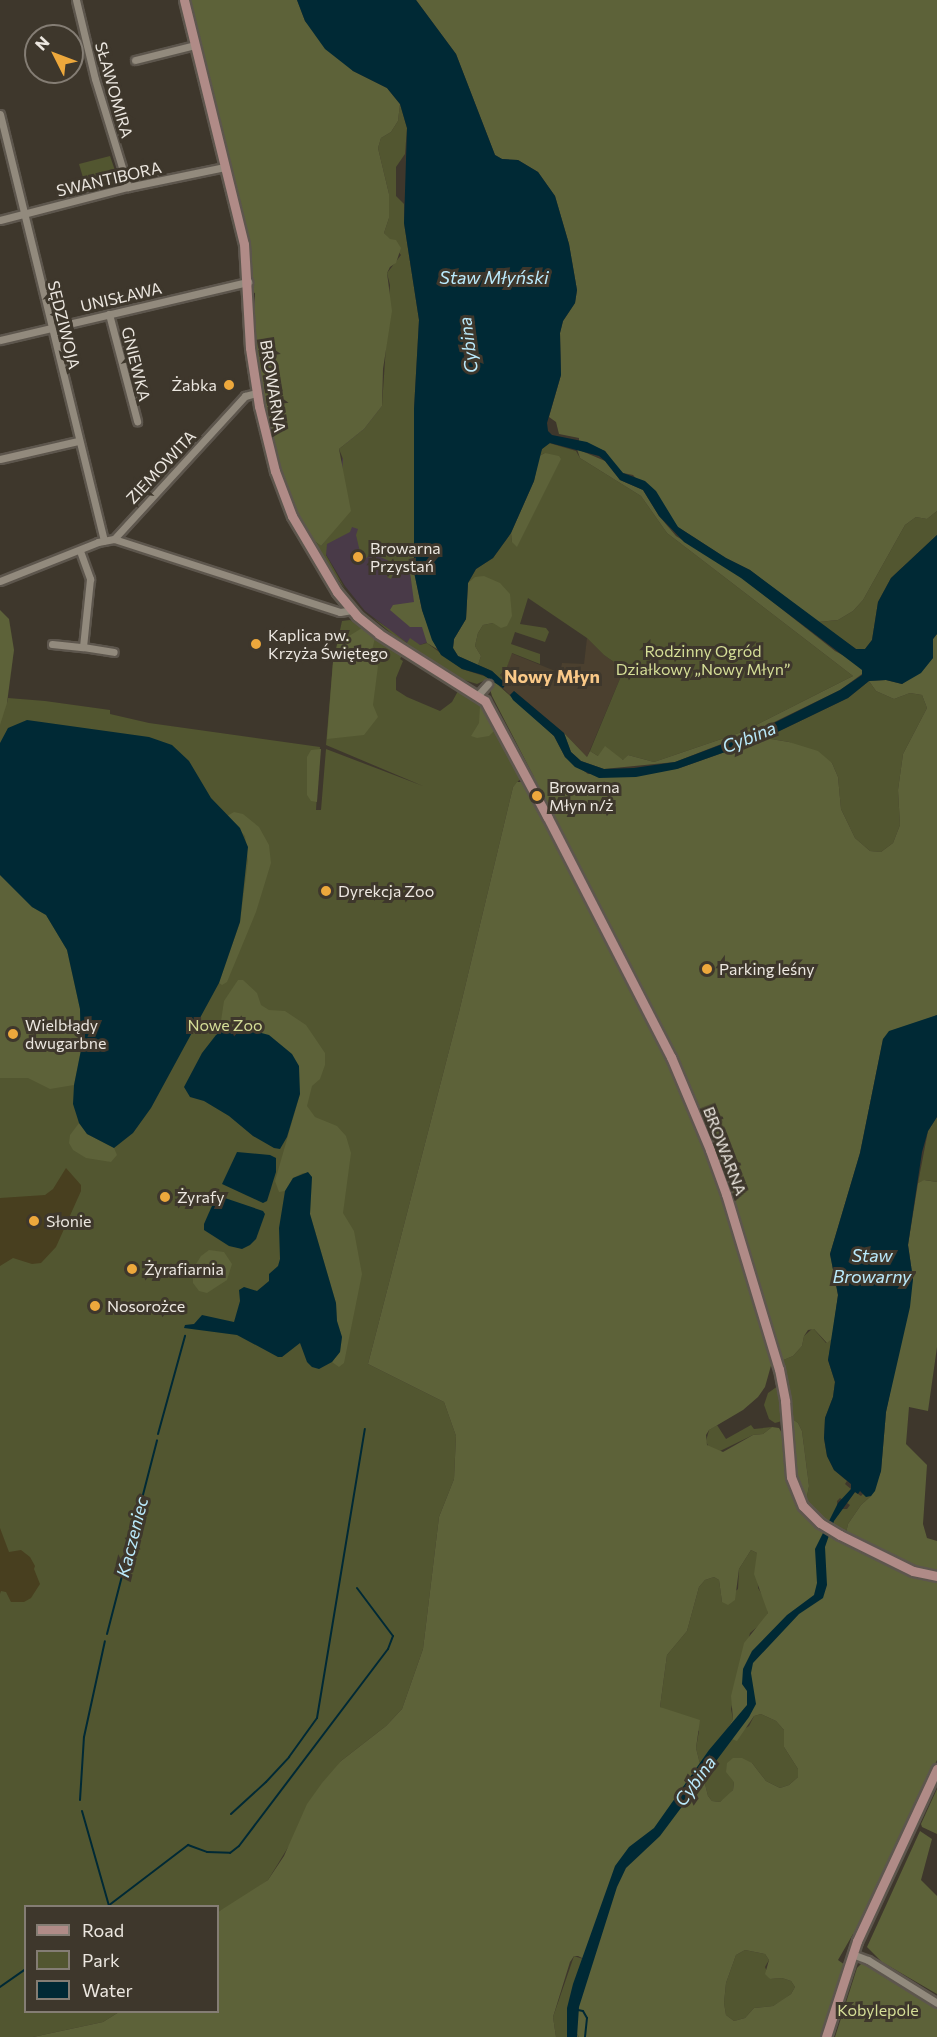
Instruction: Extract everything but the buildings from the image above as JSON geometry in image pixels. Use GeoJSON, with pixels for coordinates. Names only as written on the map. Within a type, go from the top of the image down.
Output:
{"type":"FeatureCollection","features":[{"type":"Feature","properties":{"kind":"street","name":"SŁAWOMIRA"},"geometry":{"type":"LineString","coordinates":[[76,0],[95,79],[128,187]]}},
{"type":"Feature","properties":{"kind":"street","name":"BROWARNA"},"geometry":{"type":"LineString","coordinates":[[184,0],[244,244],[248,282],[250,348],[256,393],[267,440],[288,508],[337,592],[352,610],[379,634],[478,695],[494,714],[650,1017],[706,1142],[726,1194],[779,1369],[785,1401],[791,1477],[799,1499],[813,1517],[840,1535],[913,1571],[937,1576]]}},
{"type":"Feature","properties":{"kind":"street"},"geometry":{"type":"LineString","coordinates":[[135,60],[195,45]]}},
{"type":"Feature","properties":{"kind":"street","name":"SĘDZIWOJA"},"geometry":{"type":"LineString","coordinates":[[0,114],[104,541]]}},
{"type":"Feature","properties":{"kind":"street","name":"SWANTIBORA"},"geometry":{"type":"LineString","coordinates":[[0,220],[128,187],[225,167]]}},
{"type":"Feature","properties":{"kind":"street","name":"UNISŁAWA"},"geometry":{"type":"LineString","coordinates":[[0,340],[248,282]]}},
{"type":"Feature","properties":{"kind":"street","name":"GNIEWKA"},"geometry":{"type":"LineString","coordinates":[[109,314],[137,421]]}},
{"type":"Feature","properties":{"kind":"street","name":"ZIEMOWITA"},"geometry":{"type":"LineString","coordinates":[[114,539],[245,396],[256,393]]}},
{"type":"Feature","properties":{"kind":"street"},"geometry":{"type":"LineString","coordinates":[[0,459],[78,441]]}},
{"type":"Feature","properties":{"kind":"street"},"geometry":{"type":"LineString","coordinates":[[0,581],[114,539],[340,612],[352,610]]}},
{"type":"Feature","properties":{"kind":"street"},"geometry":{"type":"LineString","coordinates":[[80,551],[90,579],[84,647]]}},
{"type":"Feature","properties":{"kind":"street"},"geometry":{"type":"LineString","coordinates":[[52,644],[114,652]]}},
{"type":"Feature","properties":{"kind":"street"},"geometry":{"type":"LineString","coordinates":[[478,695],[488,684]]}},
{"type":"Feature","properties":{"kind":"street"},"geometry":{"type":"LineString","coordinates":[[826,2037],[852,1954],[937,1769]]}},
{"type":"Feature","properties":{"kind":"street"},"geometry":{"type":"LineString","coordinates":[[852,1954],[868,1960],[937,2003]]}},
{"type":"Feature","properties":{"kind":"shaded area"},"geometry":{"type":"Polygon","coordinates":[[[382,406],[428,642],[420,645],[407,643],[365,611],[345,586],[321,546],[346,443],[364,429],[382,406]]]}},
{"type":"Feature","properties":{"kind":"shaded area"},"geometry":{"type":"Polygon","coordinates":[[[587,638],[604,655],[624,669],[587,757],[564,733],[514,691],[510,695],[503,688],[506,684],[500,675],[507,667],[511,653],[560,673],[562,663],[584,664],[587,638]]]}},
{"type":"Feature","properties":{"kind":"green space"},"geometry":{"type":"Polygon","coordinates":[[[188,0],[297,0],[305,21],[353,71],[387,88],[400,104],[398,121],[391,132],[381,138],[378,148],[389,194],[389,218],[384,233],[390,239],[396,240],[401,248],[396,263],[387,273],[392,311],[383,369],[382,406],[364,429],[339,449],[351,511],[321,546],[308,536],[296,515],[286,492],[265,419],[254,347],[255,293],[252,292],[247,240],[188,0]]]}},
{"type":"Feature","properties":{"kind":"green space"},"geometry":{"type":"Polygon","coordinates":[[[416,0],[937,0],[937,511],[927,519],[916,517],[905,525],[863,600],[853,611],[838,620],[818,622],[750,570],[726,558],[678,527],[633,475],[623,473],[617,468],[605,451],[579,441],[579,438],[559,434],[556,422],[549,417],[561,375],[560,333],[563,321],[575,303],[577,290],[569,244],[555,196],[538,172],[518,160],[502,159],[495,155],[456,54],[416,0]]]}},
{"type":"Feature","properties":{"kind":"green space"},"geometry":{"type":"Polygon","coordinates":[[[400,104],[407,128],[405,154],[396,167],[396,196],[404,204],[404,223],[419,320],[414,409],[414,572],[393,574],[391,579],[387,577],[393,563],[370,552],[367,558],[361,556],[356,535],[358,529],[352,527],[350,532],[327,544],[326,555],[345,589],[308,536],[321,546],[338,525],[343,459],[339,449],[364,429],[382,406],[390,285],[387,273],[401,255],[384,233],[389,218],[389,194],[378,148],[381,138],[391,132],[398,121],[400,104]]]}},
{"type":"Feature","properties":{"kind":"green space"},"geometry":{"type":"Polygon","coordinates":[[[110,156],[118,179],[114,185],[87,191],[79,164],[110,156]]]}},
{"type":"Feature","properties":{"kind":"green space","name":"Rodzinny Ogród Działkowy „Nowy Młyn”"},"geometry":{"type":"Polygon","coordinates":[[[549,443],[576,451],[580,458],[641,496],[667,533],[853,676],[742,732],[654,762],[628,755],[624,760],[598,756],[590,751],[624,669],[604,655],[587,638],[528,598],[520,624],[546,628],[549,632],[545,642],[515,632],[511,644],[540,654],[540,664],[512,653],[507,667],[500,675],[503,681],[492,671],[478,665],[481,656],[475,646],[478,633],[483,625],[493,623],[468,583],[476,569],[493,558],[511,533],[512,542],[545,453],[539,456],[542,449],[549,443]]]}},
{"type":"Feature","properties":{"kind":"green space"},"geometry":{"type":"Polygon","coordinates":[[[577,449],[605,461],[620,480],[643,490],[659,516],[676,536],[741,577],[835,651],[850,659],[862,669],[862,674],[840,690],[760,729],[675,762],[604,769],[581,761],[571,752],[564,733],[587,757],[590,751],[598,756],[605,746],[623,760],[628,755],[654,762],[742,732],[853,676],[667,533],[641,496],[580,458],[577,449]]]}},
{"type":"Feature","properties":{"kind":"green space"},"geometry":{"type":"Polygon","coordinates":[[[545,453],[559,456],[561,459],[517,547],[512,542],[511,533],[534,481],[539,456],[545,453]]]}},
{"type":"Feature","properties":{"kind":"green space"},"geometry":{"type":"Polygon","coordinates":[[[937,511],[937,535],[891,578],[878,602],[872,640],[865,649],[856,649],[818,622],[838,620],[853,611],[863,600],[905,525],[916,517],[927,519],[937,511]]]}},
{"type":"Feature","properties":{"kind":"green space"},"geometry":{"type":"Polygon","coordinates":[[[410,572],[414,572],[422,610],[437,649],[427,643],[422,627],[410,627],[390,610],[393,605],[414,602],[410,572]]]}},
{"type":"Feature","properties":{"kind":"green space"},"geometry":{"type":"Polygon","coordinates":[[[484,576],[500,583],[510,594],[512,616],[507,626],[501,628],[493,623],[483,625],[478,633],[475,646],[481,656],[478,665],[458,656],[453,648],[454,639],[466,619],[468,583],[475,577],[484,576]]]}},
{"type":"Feature","properties":{"kind":"green space"},"geometry":{"type":"Polygon","coordinates":[[[0,610],[9,619],[14,650],[7,703],[0,725],[0,610]]]}},
{"type":"Feature","properties":{"kind":"green space"},"geometry":{"type":"Polygon","coordinates":[[[373,618],[407,643],[410,638],[420,645],[427,643],[462,669],[490,678],[477,684],[464,680],[405,645],[373,618]]]}},
{"type":"Feature","properties":{"kind":"green space","name":"Nowe Zoo"},"geometry":{"type":"Polygon","coordinates":[[[350,620],[403,654],[400,659],[403,661],[396,678],[396,690],[407,697],[440,711],[452,702],[458,691],[480,705],[521,778],[513,787],[459,1012],[368,1364],[444,1402],[456,1436],[454,1479],[439,1517],[423,1649],[402,1709],[386,1726],[341,1761],[268,1880],[236,1903],[219,1912],[219,1905],[24,1905],[24,2013],[117,2013],[103,2022],[33,2037],[0,2037],[0,706],[7,703],[8,698],[45,701],[110,710],[110,714],[149,723],[320,747],[316,810],[321,810],[326,749],[423,786],[326,745],[333,662],[342,621],[350,620]]]}},
{"type":"Feature","properties":{"kind":"green space"},"geometry":{"type":"Polygon","coordinates":[[[362,628],[375,638],[370,658],[378,666],[373,705],[378,717],[364,735],[327,739],[333,662],[339,638],[349,636],[362,628]]]}},
{"type":"Feature","properties":{"kind":"green space"},"geometry":{"type":"Polygon","coordinates":[[[937,634],[937,1015],[883,1039],[860,1153],[830,1254],[838,1295],[832,1339],[827,1343],[814,1329],[808,1330],[802,1346],[793,1356],[781,1361],[729,1191],[662,1031],[532,779],[534,777],[490,689],[494,682],[497,684],[554,736],[565,757],[588,774],[677,769],[765,738],[789,742],[818,751],[832,763],[838,777],[841,809],[855,838],[870,851],[881,852],[893,843],[900,825],[898,790],[903,754],[927,708],[922,695],[910,693],[894,699],[876,691],[869,681],[886,680],[902,684],[933,658],[933,639],[937,634]]]}},
{"type":"Feature","properties":{"kind":"green space"},"geometry":{"type":"Polygon","coordinates":[[[869,681],[876,691],[894,699],[910,693],[922,695],[927,708],[903,754],[898,790],[900,825],[893,843],[881,852],[870,851],[855,838],[841,809],[838,777],[832,763],[789,742],[765,738],[848,698],[869,681]]]}},
{"type":"Feature","properties":{"kind":"green space"},"geometry":{"type":"Polygon","coordinates":[[[480,705],[495,730],[489,736],[477,738],[471,736],[479,723],[480,705]]]}},
{"type":"Feature","properties":{"kind":"green space"},"geometry":{"type":"Polygon","coordinates":[[[321,749],[317,802],[311,801],[307,795],[307,757],[311,750],[321,749]]]}},
{"type":"Feature","properties":{"kind":"green space"},"geometry":{"type":"Polygon","coordinates":[[[517,782],[522,782],[539,815],[542,814],[674,1074],[722,1194],[772,1362],[765,1387],[758,1397],[743,1410],[709,1430],[706,1435],[707,1445],[723,1452],[753,1435],[763,1434],[772,1427],[779,1428],[783,1435],[789,1487],[798,1507],[811,1523],[913,1577],[937,1582],[937,1760],[855,1935],[853,1934],[838,1960],[845,1965],[822,2037],[579,2037],[576,2032],[578,2007],[592,1963],[574,1956],[570,1962],[553,2017],[556,2037],[33,2037],[103,2022],[117,2013],[219,2013],[219,1911],[268,1880],[284,1856],[307,1804],[322,1783],[341,1761],[386,1726],[402,1709],[423,1649],[439,1517],[454,1479],[456,1436],[444,1402],[368,1364],[459,1012],[513,787],[517,782]],[[751,1550],[739,1569],[735,1600],[728,1605],[722,1602],[719,1580],[714,1577],[705,1580],[699,1587],[687,1631],[667,1655],[660,1707],[700,1720],[696,1748],[708,1796],[712,1801],[720,1802],[733,1790],[734,1782],[726,1772],[727,1763],[733,1758],[742,1758],[752,1763],[766,1781],[780,1788],[789,1785],[798,1777],[798,1769],[784,1747],[784,1730],[776,1721],[761,1714],[754,1716],[737,1741],[729,1738],[727,1729],[733,1719],[731,1696],[744,1643],[768,1613],[754,1574],[757,1553],[751,1550]],[[745,1950],[736,1955],[726,1983],[724,2003],[726,2015],[734,2021],[745,2018],[754,2008],[773,2006],[791,1994],[795,1987],[791,1981],[782,1978],[770,1979],[765,1974],[769,1960],[765,1954],[745,1950]]]}},
{"type":"Feature","properties":{"kind":"green space"},"geometry":{"type":"Polygon","coordinates":[[[234,812],[243,814],[259,827],[269,845],[271,863],[256,912],[227,982],[222,985],[219,983],[240,922],[248,860],[245,836],[227,816],[234,812]]]}},
{"type":"Feature","properties":{"kind":"green space"},"geometry":{"type":"Polygon","coordinates":[[[0,875],[32,907],[46,915],[67,950],[80,1009],[81,1050],[74,1085],[50,1089],[28,1078],[0,1078],[0,875]]]}},
{"type":"Feature","properties":{"kind":"green space"},"geometry":{"type":"Polygon","coordinates":[[[238,980],[243,980],[257,993],[261,1005],[269,1010],[285,1011],[306,1025],[325,1053],[325,1065],[320,1079],[312,1086],[307,1106],[315,1117],[337,1126],[346,1136],[351,1153],[343,1213],[354,1231],[362,1274],[344,1363],[339,1367],[332,1362],[340,1352],[342,1337],[337,1321],[336,1303],[310,1214],[312,1177],[308,1173],[303,1173],[293,1178],[285,1191],[279,1192],[275,1181],[300,1094],[247,1029],[224,1029],[221,1021],[224,1001],[238,980]]]}},
{"type":"Feature","properties":{"kind":"green space"},"geometry":{"type":"Polygon","coordinates":[[[937,1117],[937,1182],[925,1180],[918,1183],[928,1131],[937,1117]]]}},
{"type":"Feature","properties":{"kind":"green space"},"geometry":{"type":"Polygon","coordinates":[[[79,1123],[87,1134],[114,1148],[117,1155],[111,1162],[86,1158],[73,1150],[69,1143],[70,1135],[79,1123]]]}},
{"type":"Feature","properties":{"kind":"green space"},"geometry":{"type":"Polygon","coordinates":[[[924,1180],[937,1182],[937,1347],[928,1411],[909,1407],[906,1444],[927,1465],[923,1524],[927,1538],[937,1541],[937,1571],[918,1567],[846,1533],[848,1524],[861,1505],[871,1496],[881,1471],[886,1412],[913,1279],[908,1245],[918,1183],[924,1180]]]}},
{"type":"Feature","properties":{"kind":"green space"},"geometry":{"type":"Polygon","coordinates":[[[209,1250],[224,1252],[232,1264],[227,1280],[207,1293],[199,1291],[193,1283],[193,1269],[201,1256],[209,1250]]]}},
{"type":"Feature","properties":{"kind":"green space"},"geometry":{"type":"Polygon","coordinates":[[[813,1328],[826,1343],[832,1339],[828,1360],[835,1382],[833,1397],[825,1418],[824,1439],[827,1456],[834,1470],[847,1481],[845,1484],[851,1489],[843,1500],[840,1498],[837,1501],[838,1515],[842,1509],[847,1509],[850,1505],[847,1503],[855,1492],[861,1496],[863,1494],[871,1496],[861,1505],[848,1524],[846,1533],[818,1515],[806,1501],[809,1486],[802,1431],[798,1423],[791,1418],[781,1361],[793,1356],[802,1346],[804,1336],[813,1328]]]}},
{"type":"Feature","properties":{"kind":"green space"},"geometry":{"type":"Polygon","coordinates":[[[778,1386],[782,1421],[775,1423],[769,1419],[764,1405],[768,1393],[778,1386]]]}},
{"type":"Feature","properties":{"kind":"green space"},"geometry":{"type":"Polygon","coordinates":[[[791,1418],[798,1423],[802,1431],[809,1486],[806,1501],[796,1471],[791,1418]]]}},
{"type":"Feature","properties":{"kind":"green space"},"geometry":{"type":"Polygon","coordinates":[[[717,1425],[726,1439],[751,1425],[754,1429],[772,1427],[763,1434],[753,1435],[718,1452],[709,1448],[706,1441],[709,1430],[717,1425]]]}},
{"type":"Feature","properties":{"kind":"green space"},"geometry":{"type":"Polygon","coordinates":[[[751,1550],[757,1553],[758,1588],[766,1601],[768,1613],[763,1622],[750,1633],[731,1709],[733,1719],[727,1729],[729,1738],[749,1726],[754,1716],[761,1714],[776,1721],[784,1730],[784,1747],[798,1769],[798,1777],[789,1785],[780,1788],[766,1781],[752,1763],[734,1782],[733,1790],[727,1797],[720,1802],[712,1801],[708,1796],[696,1748],[699,1731],[660,1707],[667,1655],[687,1631],[699,1587],[705,1580],[714,1577],[719,1580],[722,1602],[738,1589],[739,1569],[751,1550]]]}},
{"type":"Feature","properties":{"kind":"green space"},"geometry":{"type":"Polygon","coordinates":[[[937,1789],[937,1834],[922,1827],[921,1824],[937,1789]]]}},
{"type":"Feature","properties":{"kind":"green space","name":"Kobylepole"},"geometry":{"type":"Polygon","coordinates":[[[920,1831],[932,1839],[921,1880],[937,1896],[937,1994],[882,1962],[867,1947],[920,1831]]]}},
{"type":"Feature","properties":{"kind":"green space"},"geometry":{"type":"Polygon","coordinates":[[[745,1950],[765,1954],[769,1960],[765,1967],[770,1979],[782,1978],[791,1981],[795,1987],[791,1994],[773,2006],[754,2008],[745,2018],[734,2021],[726,2015],[724,2003],[726,1983],[736,1955],[745,1950]]]}},
{"type":"Feature","properties":{"kind":"green space"},"geometry":{"type":"Polygon","coordinates":[[[574,1956],[592,1962],[578,2007],[576,2032],[579,2037],[556,2037],[553,2017],[574,1956]]]}},
{"type":"Feature","properties":{"kind":"green space","name":"Kobylepole"},"geometry":{"type":"Polygon","coordinates":[[[864,1961],[937,2006],[937,2037],[835,2037],[857,1968],[864,1961]]]}},
{"type":"Feature","properties":{"kind":"sand","name":"Słonie"},"geometry":{"type":"Polygon","coordinates":[[[66,1168],[81,1185],[81,1191],[56,1247],[41,1263],[32,1264],[13,1258],[0,1266],[0,1198],[45,1195],[53,1189],[66,1168]]]}},
{"type":"Feature","properties":{"kind":"sand"},"geometry":{"type":"Polygon","coordinates":[[[0,1528],[9,1552],[21,1550],[30,1557],[35,1566],[40,1584],[31,1598],[24,1602],[11,1602],[6,1592],[1,1591],[0,1594],[0,1528]]]}},
{"type":"Feature","properties":{"kind":"water","name":"Staw Młyński"},"geometry":{"type":"Polygon","coordinates":[[[297,0],[416,0],[456,54],[495,155],[502,159],[518,160],[538,172],[555,196],[569,244],[577,290],[575,303],[563,321],[560,333],[561,375],[547,423],[548,431],[552,435],[587,442],[605,451],[623,473],[645,481],[656,491],[678,527],[726,558],[750,570],[856,649],[865,649],[872,640],[878,602],[891,578],[937,535],[937,634],[933,639],[933,658],[921,673],[902,684],[886,680],[869,681],[848,698],[765,738],[677,769],[636,777],[599,778],[575,767],[565,757],[554,736],[513,700],[510,695],[514,691],[564,733],[571,752],[581,761],[604,769],[634,768],[675,762],[760,730],[840,690],[862,675],[862,670],[741,578],[684,542],[659,516],[643,490],[620,480],[599,456],[550,443],[542,449],[534,481],[511,533],[493,558],[476,569],[468,583],[466,619],[454,639],[453,648],[458,656],[492,671],[506,684],[503,688],[483,675],[462,669],[441,655],[432,640],[422,610],[414,572],[414,409],[419,320],[404,223],[407,128],[400,104],[387,88],[353,71],[325,49],[305,21],[297,0]]]}},
{"type":"Feature","properties":{"kind":"water"},"geometry":{"type":"Polygon","coordinates":[[[27,720],[149,737],[172,745],[189,761],[211,798],[240,828],[248,847],[240,922],[219,983],[151,1108],[133,1133],[114,1148],[87,1134],[79,1123],[73,1104],[81,1050],[80,1009],[67,950],[46,915],[32,907],[0,875],[0,743],[8,728],[27,720]]]}},
{"type":"Feature","properties":{"kind":"water","name":"Staw Browarny"},"geometry":{"type":"Polygon","coordinates":[[[937,1015],[937,1117],[928,1131],[922,1152],[908,1245],[913,1279],[910,1307],[886,1412],[881,1471],[875,1491],[871,1496],[866,1497],[860,1491],[858,1494],[855,1492],[834,1521],[825,1547],[827,1585],[823,1598],[799,1614],[753,1663],[751,1673],[756,1704],[749,1717],[660,1836],[626,1868],[617,1887],[579,2007],[577,2037],[567,2037],[567,2008],[573,1984],[615,1866],[629,1847],[654,1828],[709,1750],[747,1705],[747,1691],[742,1684],[743,1669],[752,1651],[787,1615],[814,1595],[817,1583],[815,1549],[838,1503],[851,1489],[851,1484],[834,1470],[827,1456],[824,1438],[825,1418],[833,1397],[835,1382],[828,1360],[838,1295],[830,1254],[860,1153],[883,1039],[889,1031],[937,1015]]]}},
{"type":"Feature","properties":{"kind":"water"},"geometry":{"type":"Polygon","coordinates":[[[224,1029],[247,1029],[269,1035],[292,1054],[299,1066],[300,1094],[287,1137],[280,1149],[253,1136],[229,1116],[204,1101],[190,1097],[184,1087],[202,1053],[216,1035],[224,1029]]]}},
{"type":"Feature","properties":{"kind":"water"},"geometry":{"type":"Polygon","coordinates":[[[237,1152],[270,1155],[276,1158],[276,1172],[267,1201],[263,1203],[222,1184],[237,1152]]]}},
{"type":"Feature","properties":{"kind":"water"},"geometry":{"type":"Polygon","coordinates":[[[308,1172],[312,1177],[310,1214],[336,1303],[337,1321],[342,1337],[340,1352],[332,1362],[319,1369],[307,1362],[300,1343],[282,1357],[278,1357],[237,1335],[184,1328],[185,1325],[194,1324],[202,1315],[234,1322],[240,1301],[239,1290],[244,1287],[257,1291],[269,1281],[269,1274],[278,1266],[280,1259],[279,1228],[285,1191],[293,1178],[308,1172]]]}},
{"type":"Feature","properties":{"kind":"water"},"geometry":{"type":"Polygon","coordinates":[[[219,1196],[263,1211],[265,1214],[256,1239],[250,1245],[242,1249],[229,1246],[204,1230],[204,1224],[215,1199],[219,1196]]]}},
{"type":"Feature","properties":{"kind":"waterway","name":"Kaczeniec"},"geometry":{"type":"LineString","coordinates":[[158,1434],[185,1336]]}},
{"type":"Feature","properties":{"kind":"waterway"},"geometry":{"type":"LineString","coordinates":[[231,1814],[289,1757],[317,1718],[365,1429]]}},
{"type":"Feature","properties":{"kind":"waterway","name":"Kaczeniec"},"geometry":{"type":"LineString","coordinates":[[107,1634],[157,1440]]}},
{"type":"Feature","properties":{"kind":"waterway"},"geometry":{"type":"LineString","coordinates":[[109,1905],[188,1845],[207,1852],[230,1853],[239,1846],[388,1649],[393,1636],[357,1588]]}},
{"type":"Feature","properties":{"kind":"waterway","name":"Kaczeniec"},"geometry":{"type":"LineString","coordinates":[[80,1800],[84,1737],[105,1641]]}},
{"type":"Feature","properties":{"kind":"waterway","name":"Kaczeniec"},"geometry":{"type":"LineString","coordinates":[[82,1811],[109,1905]]}},
{"type":"Feature","properties":{"kind":"waterway","name":"Kaczeniec"},"geometry":{"type":"LineString","coordinates":[[0,1987],[24,1970]]}},
{"type":"Feature","properties":{"kind":"waterway"},"geometry":{"type":"LineString","coordinates":[[578,2010],[583,2011],[587,2018],[585,2037]]}},
{"type":"Feature","properties":{"kind":"place","name":"Żabka"},"geometry":{"type":"Point","coordinates":[229,385]}},
{"type":"Feature","properties":{"kind":"place","name":"Browarna Przystań"},"geometry":{"type":"Point","coordinates":[358,557]}},
{"type":"Feature","properties":{"kind":"place","name":"Kaplica pw. Krzyża Świętego"},"geometry":{"type":"Point","coordinates":[256,644]}},
{"type":"Feature","properties":{"kind":"place","name":"Browarna Młyn n/ż"},"geometry":{"type":"Point","coordinates":[537,796]}},
{"type":"Feature","properties":{"kind":"place","name":"Dyrekcja Zoo"},"geometry":{"type":"Point","coordinates":[326,891]}},
{"type":"Feature","properties":{"kind":"place","name":"Parking leśny"},"geometry":{"type":"Point","coordinates":[707,969]}},
{"type":"Feature","properties":{"kind":"place","name":"Wielbłądy dwugarbne"},"geometry":{"type":"Point","coordinates":[13,1034]}},
{"type":"Feature","properties":{"kind":"place","name":"Żyrafy"},"geometry":{"type":"Point","coordinates":[165,1197]}},
{"type":"Feature","properties":{"kind":"place","name":"Słonie"},"geometry":{"type":"Point","coordinates":[34,1221]}},
{"type":"Feature","properties":{"kind":"place","name":"Żyrafiarnia"},"geometry":{"type":"Point","coordinates":[132,1269]}},
{"type":"Feature","properties":{"kind":"place","name":"Nosorożce"},"geometry":{"type":"Point","coordinates":[95,1306]}},
{"type":"Feature","properties":{"kind":"district","name":"Nowy Młyn"},"geometry":{"type":"Point","coordinates":[552,676]}},
{"type":"Feature","properties":{"kind":"water label","name":"Cybina"},"geometry":{"type":"Point","coordinates":[468,345]}},
{"type":"Feature","properties":{"kind":"water label","name":"Cybina"},"geometry":{"type":"Point","coordinates":[749,737]}},
{"type":"Feature","properties":{"kind":"water label","name":"Cybina"},"geometry":{"type":"Point","coordinates":[695,1781]}}]}
